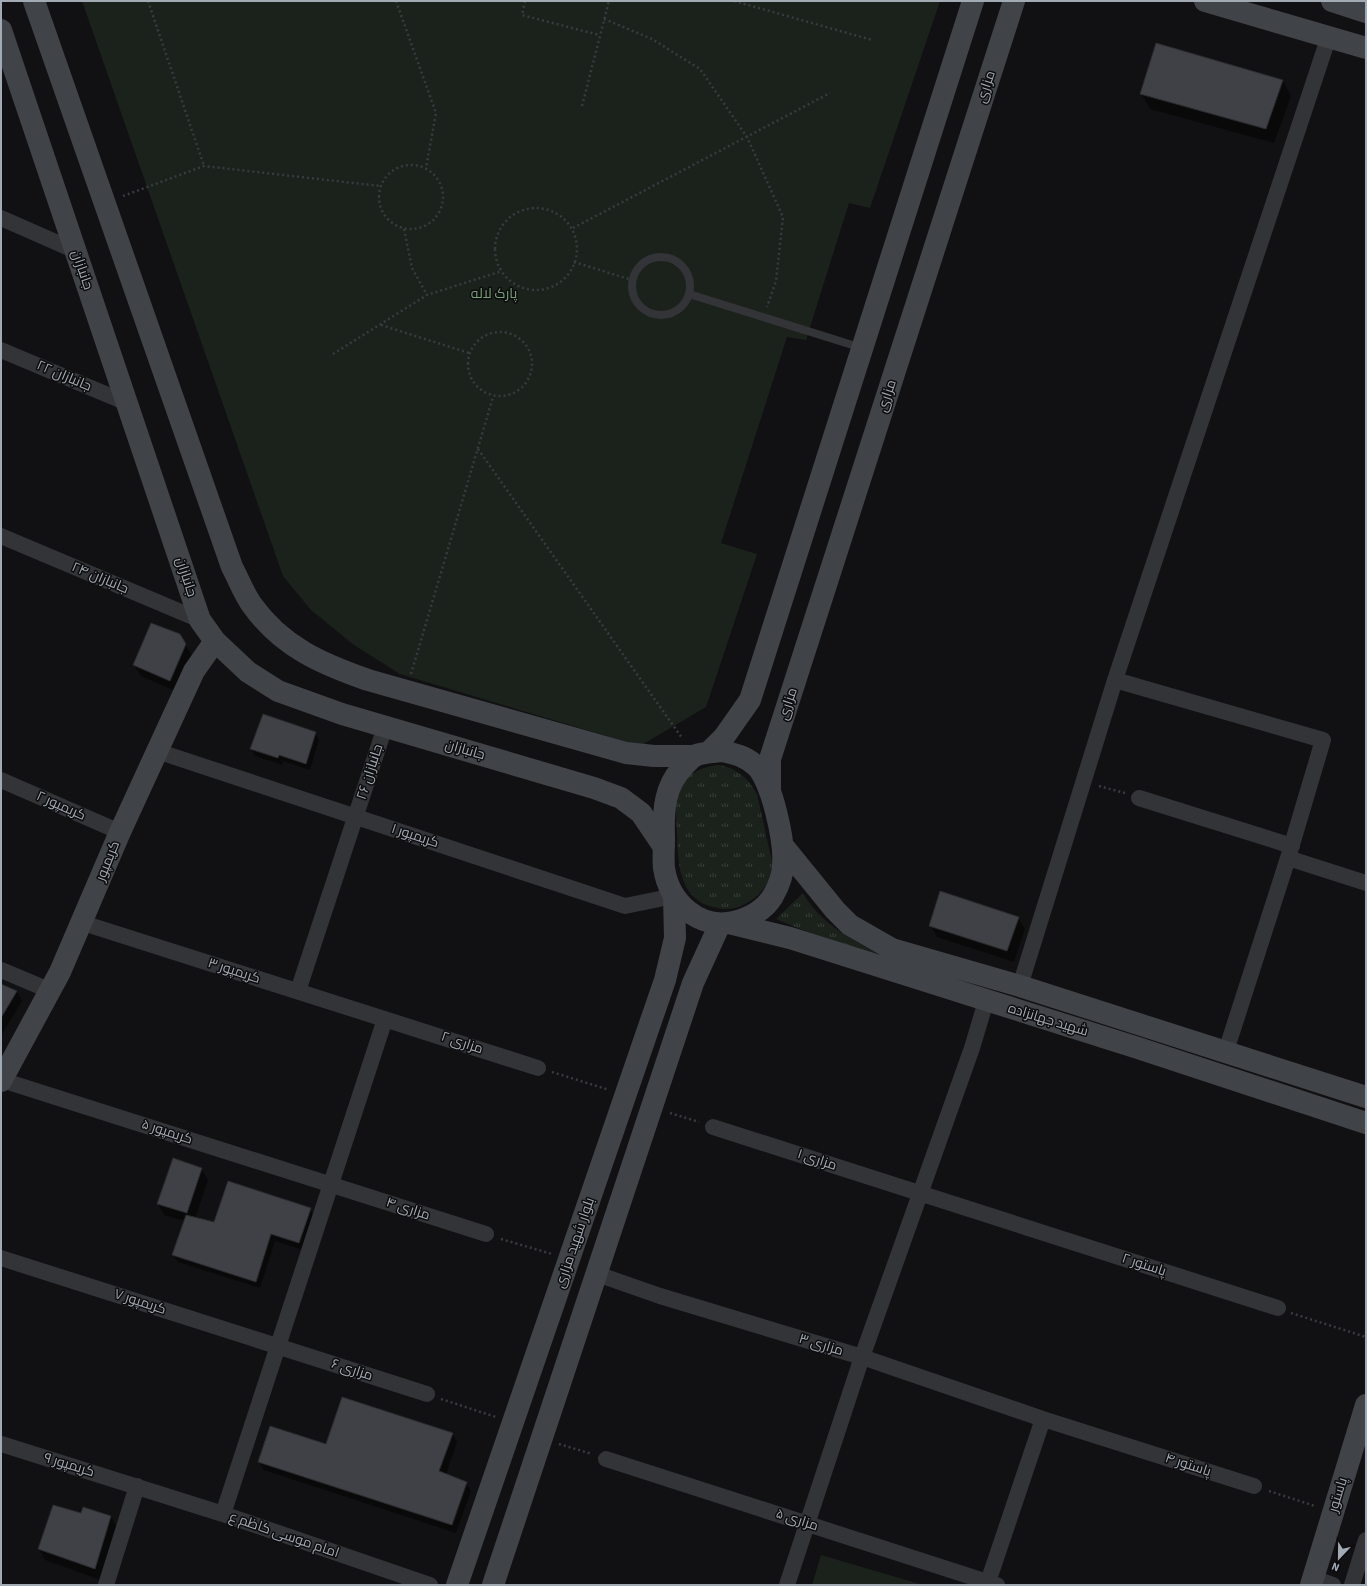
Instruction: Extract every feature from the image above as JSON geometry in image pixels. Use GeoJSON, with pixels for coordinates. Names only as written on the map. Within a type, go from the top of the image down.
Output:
{"type":"FeatureCollection","features":[{"type":"Feature","properties":{"kind":"main road"},"geometry":{"type":"LineString","coordinates":[[34,1],[232,567],[252,605],[274,631],[302,653],[335,669],[406,691],[626,753],[654,756],[702,754],[722,751],[743,755],[756,766],[765,777],[770,792],[783,846],[782,873],[773,897],[762,910],[746,919],[724,923],[693,983],[493,1585]]}},
{"type":"Feature","properties":{"kind":"main road"},"geometry":{"type":"LineString","coordinates":[[674,896],[664,868],[664,805],[669,786],[676,773],[724,737],[750,700],[973,1]]}},
{"type":"Feature","properties":{"kind":"main road","name":"مزاری"},"geometry":{"type":"LineString","coordinates":[[770,792],[770,760],[1014,1]]}},
{"type":"Feature","properties":{"kind":"main road"},"geometry":{"type":"LineString","coordinates":[[1205,1],[1366,48]]}},
{"type":"Feature","properties":{"kind":"main road"},"geometry":{"type":"LineString","coordinates":[[1332,1],[1366,12]]}},
{"type":"Feature","properties":{"kind":"main road","name":"جانبازان"},"geometry":{"type":"LineString","coordinates":[[1,30],[200,620],[215,641],[248,672],[278,691],[342,714],[594,788],[621,798],[641,813],[664,847]]}},
{"type":"Feature","properties":{"kind":"main road","name":"کریمپور"},"geometry":{"type":"LineString","coordinates":[[1,1080],[51,991],[83,923],[120,832],[194,670],[215,641]]}},
{"type":"Feature","properties":{"kind":"main road","name":"شهید جهانزاده"},"geometry":{"type":"LineString","coordinates":[[783,846],[835,910],[850,925],[892,949],[1020,986],[1366,1097]]}},
{"type":"Feature","properties":{"kind":"main road","name":"شهید جهانزاده"},"geometry":{"type":"LineString","coordinates":[[674,896],[687,911],[699,918],[790,938],[1366,1123]]}},
{"type":"Feature","properties":{"kind":"main road","name":"بلوار شهید مزاری"},"geometry":{"type":"LineString","coordinates":[[457,1585],[671,960],[675,938],[674,896]]}},
{"type":"Feature","properties":{"kind":"main road"},"geometry":{"type":"LineString","coordinates":[[986,1001],[992,978]]}},
{"type":"Feature","properties":{"kind":"main road","name":"پاستور"},"geometry":{"type":"LineString","coordinates":[[1319,1583],[1333,1512],[1366,1405]]}},
{"type":"Feature","properties":{"kind":"street"},"geometry":{"type":"LineString","coordinates":[[1020,986],[1083,781],[1328,36]]}},
{"type":"Feature","properties":{"kind":"street"},"geometry":{"type":"LineString","coordinates":[[1,218],[76,251]]}},
{"type":"Feature","properties":{"kind":"street","name":"جانبازان ۲۲"},"geometry":{"type":"LineString","coordinates":[[1,350],[127,403]]}},
{"type":"Feature","properties":{"kind":"street","name":"جانبازان ۲۴"},"geometry":{"type":"LineString","coordinates":[[1,536],[200,620]]}},
{"type":"Feature","properties":{"kind":"street"},"geometry":{"type":"LineString","coordinates":[[1116,680],[1323,740],[1290,852],[1226,1051]]}},
{"type":"Feature","properties":{"kind":"street","name":"جانبازان ۲۶"},"geometry":{"type":"LineString","coordinates":[[298,992],[385,727]]}},
{"type":"Feature","properties":{"kind":"street","name":"کریمپور ۱"},"geometry":{"type":"LineString","coordinates":[[157,751],[625,906],[674,896]]}},
{"type":"Feature","properties":{"kind":"street","name":"کریمپور ۲"},"geometry":{"type":"LineString","coordinates":[[1,780],[120,832]]}},
{"type":"Feature","properties":{"kind":"street"},"geometry":{"type":"LineString","coordinates":[[1139,798],[1290,852],[1366,883]]}},
{"type":"Feature","properties":{"kind":"street","name":"کریمپور ۳"},"geometry":{"type":"LineString","coordinates":[[83,923],[386,1019]]}},
{"type":"Feature","properties":{"kind":"street"},"geometry":{"type":"LineString","coordinates":[[1,970],[51,991]]}},
{"type":"Feature","properties":{"kind":"street"},"geometry":{"type":"LineString","coordinates":[[787,1585],[806,1523],[862,1357],[972,1048],[986,1001]]}},
{"type":"Feature","properties":{"kind":"street"},"geometry":{"type":"LineString","coordinates":[[223,1514],[386,1019]]}},
{"type":"Feature","properties":{"kind":"street","name":"مزاری ۲"},"geometry":{"type":"LineString","coordinates":[[386,1019],[538,1068]]}},
{"type":"Feature","properties":{"kind":"street","name":"کریمپور ۵"},"geometry":{"type":"LineString","coordinates":[[1,1080],[331,1184]]}},
{"type":"Feature","properties":{"kind":"street","name":"مزاری ۱"},"geometry":{"type":"LineString","coordinates":[[713,1127],[921,1193]]}},
{"type":"Feature","properties":{"kind":"street","name":"مزاری ۴"},"geometry":{"type":"LineString","coordinates":[[331,1184],[486,1234]]}},
{"type":"Feature","properties":{"kind":"street","name":"پاستور ۲"},"geometry":{"type":"LineString","coordinates":[[921,1193],[1278,1308]]}},
{"type":"Feature","properties":{"kind":"street","name":"کریمپور ۷"},"geometry":{"type":"LineString","coordinates":[[1,1258],[278,1347]]}},
{"type":"Feature","properties":{"kind":"street","name":"مزاری ۳"},"geometry":{"type":"LineString","coordinates":[[597,1274],[660,1296],[862,1357],[1043,1419]]}},
{"type":"Feature","properties":{"kind":"street","name":"مزاری ۶"},"geometry":{"type":"LineString","coordinates":[[278,1347],[427,1394]]}},
{"type":"Feature","properties":{"kind":"street"},"geometry":{"type":"LineString","coordinates":[[991,1584],[1043,1419]]}},
{"type":"Feature","properties":{"kind":"street","name":"پاستور ۴"},"geometry":{"type":"LineString","coordinates":[[1043,1419],[1254,1486]]}},
{"type":"Feature","properties":{"kind":"street","name":"کریمپور ۹"},"geometry":{"type":"LineString","coordinates":[[1,1444],[137,1486]]}},
{"type":"Feature","properties":{"kind":"street","name":"مزاری ۵"},"geometry":{"type":"LineString","coordinates":[[606,1459],[991,1584]]}},
{"type":"Feature","properties":{"kind":"street"},"geometry":{"type":"LineString","coordinates":[[106,1585],[137,1486]]}},
{"type":"Feature","properties":{"kind":"street","name":"امام موسی کاظم ع"},"geometry":{"type":"LineString","coordinates":[[137,1486],[430,1585]]}},
{"type":"Feature","properties":{"kind":"street"},"geometry":{"type":"LineString","coordinates":[[1352,1585],[1366,1540]]}},
{"type":"Feature","properties":{"kind":"lane"},"geometry":{"type":"LineString","coordinates":[[663,256],[682,264],[691,283],[687,303],[670,315],[650,314],[634,300],[632,280],[643,262],[663,256]]}},
{"type":"Feature","properties":{"kind":"lane"},"geometry":{"type":"LineString","coordinates":[[689,294],[863,348]]}},
{"type":"Feature","properties":{"kind":"path"},"geometry":{"type":"LineString","coordinates":[[148,1],[204,166]]}},
{"type":"Feature","properties":{"kind":"path"},"geometry":{"type":"LineString","coordinates":[[396,1],[436,113],[426,168]]}},
{"type":"Feature","properties":{"kind":"path"},"geometry":{"type":"LineString","coordinates":[[524,1],[522,15],[599,35]]}},
{"type":"Feature","properties":{"kind":"path"},"geometry":{"type":"LineString","coordinates":[[582,106],[599,35],[609,1]]}},
{"type":"Feature","properties":{"kind":"path"},"geometry":{"type":"LineString","coordinates":[[734,1],[872,40]]}},
{"type":"Feature","properties":{"kind":"path"},"geometry":{"type":"LineString","coordinates":[[604,19],[652,39],[700,69],[747,137],[783,217],[776,280],[763,317]]}},
{"type":"Feature","properties":{"kind":"path"},"geometry":{"type":"LineString","coordinates":[[572,228],[830,93]]}},
{"type":"Feature","properties":{"kind":"path"},"geometry":{"type":"LineString","coordinates":[[408,164],[426,168],[440,181],[444,199],[438,216],[423,228],[404,229],[388,221],[379,204],[380,186],[390,171],[408,164]]}},
{"type":"Feature","properties":{"kind":"path"},"geometry":{"type":"LineString","coordinates":[[105,203],[204,166],[380,186]]}},
{"type":"Feature","properties":{"kind":"path"},"geometry":{"type":"LineString","coordinates":[[532,207],[556,212],[572,228],[578,251],[574,262],[570,273],[551,288],[528,290],[507,279],[502,271],[495,258],[496,235],[510,216],[532,207]]}},
{"type":"Feature","properties":{"kind":"path"},"geometry":{"type":"LineString","coordinates":[[404,229],[412,268],[427,295]]}},
{"type":"Feature","properties":{"kind":"path"},"geometry":{"type":"LineString","coordinates":[[574,262],[632,280]]}},
{"type":"Feature","properties":{"kind":"path"},"geometry":{"type":"LineString","coordinates":[[333,354],[427,295],[502,271]]}},
{"type":"Feature","properties":{"kind":"path"},"geometry":{"type":"LineString","coordinates":[[381,325],[469,353]]}},
{"type":"Feature","properties":{"kind":"path"},"geometry":{"type":"LineString","coordinates":[[497,331],[515,335],[528,348],[533,366],[527,384],[512,395],[493,397],[477,388],[467,372],[469,353],[480,338],[497,331]]}},
{"type":"Feature","properties":{"kind":"path"},"geometry":{"type":"LineString","coordinates":[[406,691],[493,397]]}},
{"type":"Feature","properties":{"kind":"path"},"geometry":{"type":"LineString","coordinates":[[478,449],[702,754]]}},
{"type":"Feature","properties":{"kind":"path"},"geometry":{"type":"LineString","coordinates":[[1083,781],[1139,798]]}},
{"type":"Feature","properties":{"kind":"path"},"geometry":{"type":"LineString","coordinates":[[538,1068],[626,1095]]}},
{"type":"Feature","properties":{"kind":"path"},"geometry":{"type":"LineString","coordinates":[[652,1107],[713,1127]]}},
{"type":"Feature","properties":{"kind":"path"},"geometry":{"type":"LineString","coordinates":[[486,1234],[569,1260]]}},
{"type":"Feature","properties":{"kind":"path"},"geometry":{"type":"LineString","coordinates":[[1278,1308],[1366,1337]]}},
{"type":"Feature","properties":{"kind":"path"},"geometry":{"type":"LineString","coordinates":[[427,1394],[513,1422]]}},
{"type":"Feature","properties":{"kind":"path"},"geometry":{"type":"LineString","coordinates":[[542,1438],[606,1459]]}},
{"type":"Feature","properties":{"kind":"path"},"geometry":{"type":"LineString","coordinates":[[1254,1486],[1333,1512]]}},
{"type":"Feature","properties":{"kind":"green space","name":"پارک لاله"},"geometry":{"type":"Polygon","coordinates":[[[82,1],[940,1],[870,208],[849,203],[806,340],[787,337],[721,543],[757,554],[706,707],[640,746],[400,674],[354,645],[311,610],[283,576],[82,1]]]}},
{"type":"Feature","properties":{"kind":"green space"},"geometry":{"type":"Polygon","coordinates":[[[719,765],[737,771],[746,778],[757,794],[773,866],[766,885],[759,894],[743,905],[728,909],[721,909],[701,903],[693,896],[686,887],[682,877],[678,855],[676,808],[679,790],[685,780],[698,770],[719,765]]]}},
{"type":"Feature","properties":{"kind":"green space"},"geometry":{"type":"Polygon","coordinates":[[[803,893],[822,917],[834,927],[861,945],[903,967],[866,956],[776,919],[803,893]]]}},
{"type":"Feature","properties":{"kind":"green space"},"geometry":{"type":"Polygon","coordinates":[[[821,1555],[923,1585],[812,1585],[821,1555]]]}},
{"type":"Feature","properties":{"kind":"building"},"geometry":{"type":"Polygon","coordinates":[[[1156,43],[1283,80],[1266,129],[1140,94],[1156,43]]]}},
{"type":"Feature","properties":{"kind":"building"},"geometry":{"type":"Polygon","coordinates":[[[151,623],[180,634],[186,644],[170,681],[133,665],[151,623]]]}},
{"type":"Feature","properties":{"kind":"building"},"geometry":{"type":"Polygon","coordinates":[[[263,714],[316,732],[306,764],[279,755],[278,758],[250,749],[263,714]]]}},
{"type":"Feature","properties":{"kind":"building"},"geometry":{"type":"Polygon","coordinates":[[[940,891],[1019,917],[1007,951],[929,926],[940,891]]]}},
{"type":"Feature","properties":{"kind":"building"},"geometry":{"type":"Polygon","coordinates":[[[1,984],[17,991],[1,1018],[1,984]]]}},
{"type":"Feature","properties":{"kind":"building"},"geometry":{"type":"Polygon","coordinates":[[[173,1158],[202,1168],[187,1213],[157,1204],[173,1158]]]}},
{"type":"Feature","properties":{"kind":"building"},"geometry":{"type":"Polygon","coordinates":[[[228,1181],[311,1208],[299,1243],[271,1234],[256,1282],[172,1255],[186,1215],[214,1222],[228,1181]]]}},
{"type":"Feature","properties":{"kind":"building"},"geometry":{"type":"Polygon","coordinates":[[[342,1397],[453,1433],[439,1471],[467,1482],[452,1525],[258,1462],[270,1426],[326,1444],[342,1397]]]}},
{"type":"Feature","properties":{"kind":"building"},"geometry":{"type":"Polygon","coordinates":[[[53,1505],[81,1513],[83,1507],[111,1516],[95,1569],[38,1549],[53,1505]]]}}]}
